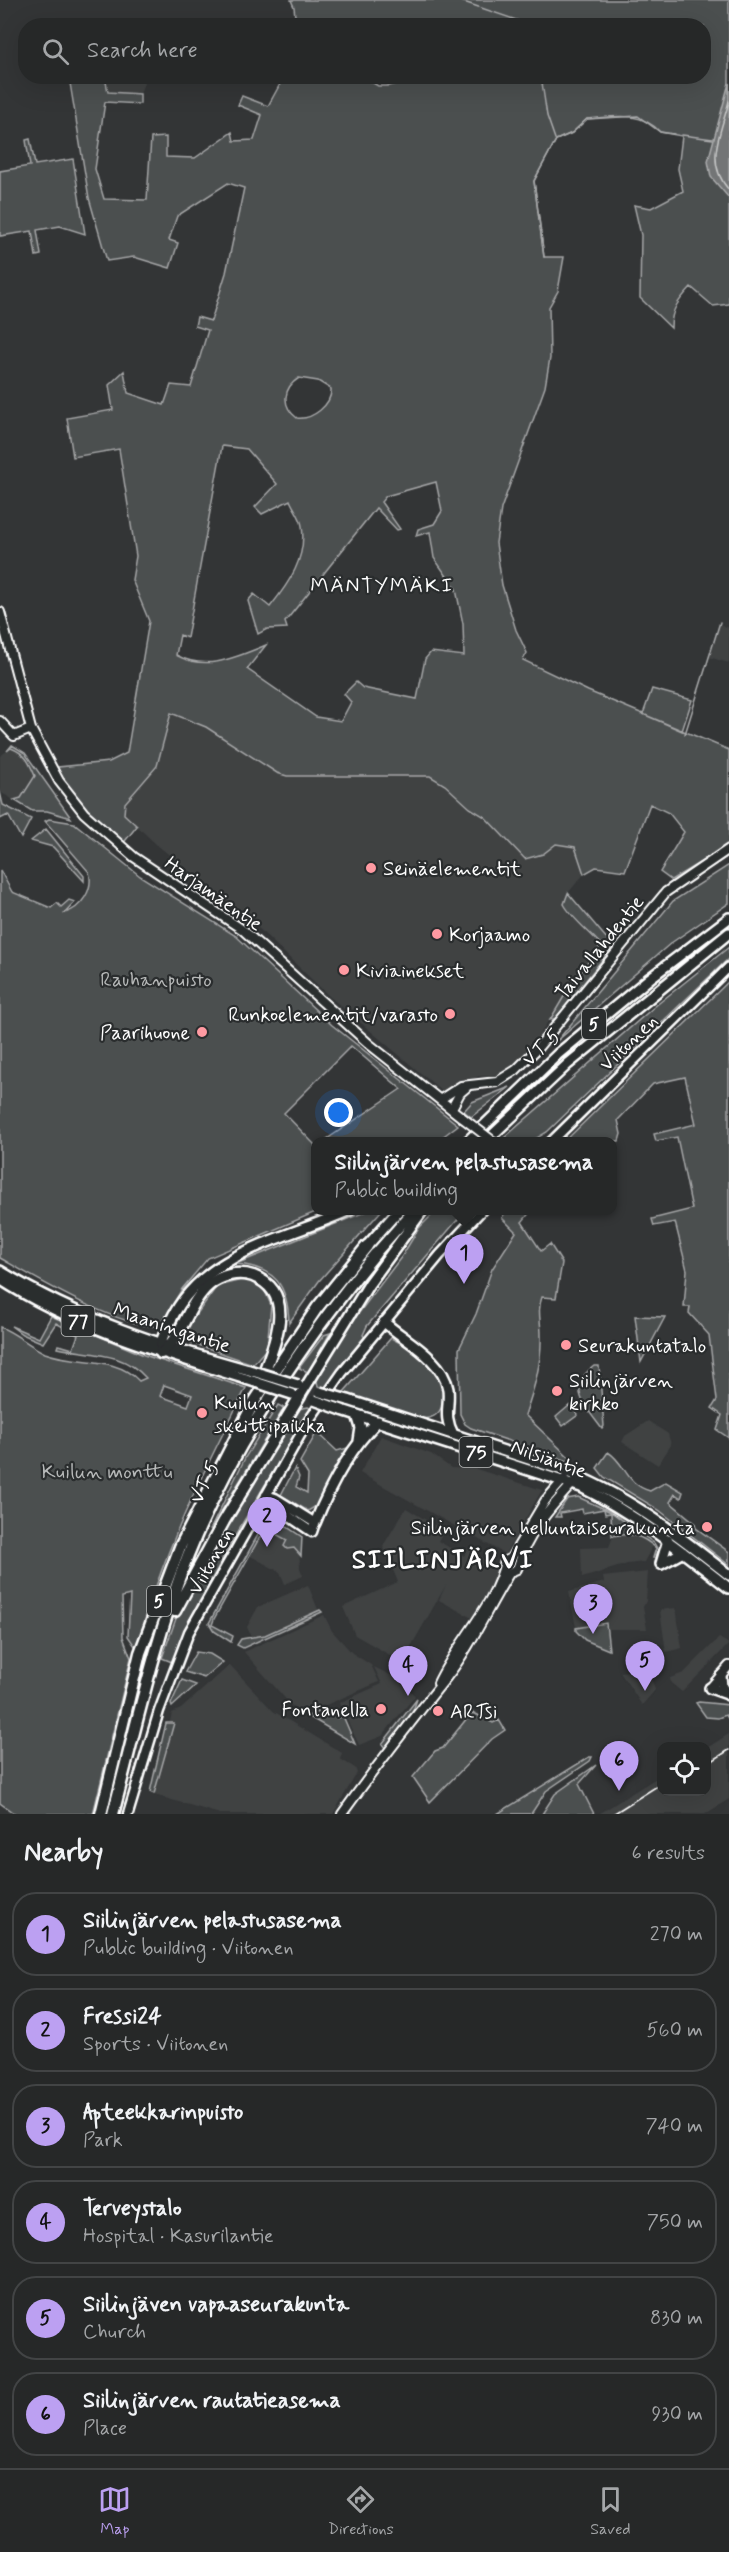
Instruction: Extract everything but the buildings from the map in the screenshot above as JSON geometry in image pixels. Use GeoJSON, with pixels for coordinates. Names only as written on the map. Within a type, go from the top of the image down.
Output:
{"type":"FeatureCollection","features":[{"type":"Feature","properties":{"kind":"highway","name":"VT 5"},"geometry":{"type":"LineString","coordinates":[[101,1814],[127,1698],[154,1614],[180,1547],[254,1402],[317,1308],[371,1250]]}},
{"type":"Feature","properties":{"kind":"highway","name":"VT 5"},"geometry":{"type":"LineString","coordinates":[[113,1814],[162,1635],[189,1555],[263,1407],[371,1250]]}},
{"type":"Feature","properties":{"kind":"highway"},"geometry":{"type":"LineString","coordinates":[[163,1348],[187,1312],[210,1284],[235,1273],[264,1281],[277,1295],[280,1316],[276,1341],[254,1402]]}},
{"type":"Feature","properties":{"kind":"highway"},"geometry":{"type":"LineString","coordinates":[[162,1635],[299,1391]]}},
{"type":"Feature","properties":{"kind":"main road","name":"VT 5"},"geometry":{"type":"LineString","coordinates":[[472,1137],[558,1053],[659,970],[729,918]]}},
{"type":"Feature","properties":{"kind":"main road","name":"VT 5"},"geometry":{"type":"LineString","coordinates":[[490,1137],[568,1064],[729,933]]}},
{"type":"Feature","properties":{"kind":"main road","name":"Viitonen"},"geometry":{"type":"LineString","coordinates":[[556,1137],[729,967]]}},
{"type":"Feature","properties":{"kind":"main road"},"geometry":{"type":"LineString","coordinates":[[465,1137],[487,1122]]}},
{"type":"Feature","properties":{"kind":"main road"},"geometry":{"type":"LineString","coordinates":[[163,1348],[175,1311],[194,1286],[215,1268],[239,1254],[337,1215]]}},
{"type":"Feature","properties":{"kind":"main road","name":"VT 5"},"geometry":{"type":"LineString","coordinates":[[371,1250],[396,1215]]}},
{"type":"Feature","properties":{"kind":"main road","name":"VT 5"},"geometry":{"type":"LineString","coordinates":[[371,1250],[409,1215]]}},
{"type":"Feature","properties":{"kind":"main road"},"geometry":{"type":"LineString","coordinates":[[299,1391],[369,1284],[419,1215]]}},
{"type":"Feature","properties":{"kind":"main road","name":"Viitonen"},"geometry":{"type":"LineString","coordinates":[[128,1814],[159,1712],[189,1632],[307,1423],[342,1373],[440,1255],[477,1215]]}},
{"type":"Feature","properties":{"kind":"main road","name":"Maaningantie"},"geometry":{"type":"LineString","coordinates":[[0,1271],[85,1317],[163,1348]]}},
{"type":"Feature","properties":{"kind":"main road","name":"Maaningantie"},"geometry":{"type":"LineString","coordinates":[[0,1279],[62,1314],[299,1391]]}},
{"type":"Feature","properties":{"kind":"main road"},"geometry":{"type":"LineString","coordinates":[[384,1322],[441,1372],[448,1388],[447,1421],[453,1434]]}},
{"type":"Feature","properties":{"kind":"main road","name":"Nilsiäntie"},"geometry":{"type":"LineString","coordinates":[[299,1391],[320,1392],[453,1434],[617,1495],[654,1519],[729,1575]]}},
{"type":"Feature","properties":{"kind":"main road","name":"Nilsiäntie"},"geometry":{"type":"LineString","coordinates":[[299,1391],[314,1400],[342,1410],[571,1478],[668,1540],[729,1588]]}},
{"type":"Feature","properties":{"kind":"main road"},"geometry":{"type":"LineString","coordinates":[[428,1426],[441,1416],[446,1406]]}},
{"type":"Feature","properties":{"kind":"main road"},"geometry":{"type":"LineString","coordinates":[[357,1414],[361,1428],[358,1441]]}},
{"type":"Feature","properties":{"kind":"main road"},"geometry":{"type":"LineString","coordinates":[[266,1495],[276,1497],[314,1527],[328,1492],[358,1441],[378,1421]]}},
{"type":"Feature","properties":{"kind":"main road"},"geometry":{"type":"LineString","coordinates":[[668,1540],[662,1564],[683,1552]]}},
{"type":"Feature","properties":{"kind":"main road"},"geometry":{"type":"LineString","coordinates":[[721,1676],[722,1687],[729,1695]]}},
{"type":"Feature","properties":{"kind":"main road"},"geometry":{"type":"LineString","coordinates":[[710,1688],[729,1695]]}},
{"type":"Feature","properties":{"kind":"street","name":"Harjamäentie"},"geometry":{"type":"LineString","coordinates":[[0,612],[31,729],[45,759],[69,795],[112,840],[243,930],[369,1044],[487,1137]]}},
{"type":"Feature","properties":{"kind":"street"},"geometry":{"type":"LineString","coordinates":[[0,720],[14,736],[31,729]]}},
{"type":"Feature","properties":{"kind":"street","name":"Taivallahdentie"},"geometry":{"type":"LineString","coordinates":[[441,1100],[461,1086],[497,1082],[516,1070],[536,1050],[666,892],[729,849]]}},
{"type":"Feature","properties":{"kind":"street"},"geometry":{"type":"LineString","coordinates":[[452,1108],[460,1093],[471,1085]]}},
{"type":"Feature","properties":{"kind":"street"},"geometry":{"type":"LineString","coordinates":[[342,1814],[372,1769],[434,1690],[445,1680],[480,1628],[508,1570],[517,1569],[514,1560],[545,1501],[571,1478]]}},
{"type":"Feature","properties":{"kind":"street"},"geometry":{"type":"LineString","coordinates":[[514,1560],[571,1478]]}},
{"type":"Feature","properties":{"kind":"street"},"geometry":{"type":"LineString","coordinates":[[545,1501],[548,1509]]}},
{"type":"Feature","properties":{"kind":"street"},"geometry":{"type":"LineString","coordinates":[[710,1688],[729,1666]]}},
{"type":"Feature","properties":{"kind":"shaded area"},"geometry":{"type":"Polygon","coordinates":[[[106,84],[144,84],[140,94],[107,92],[106,84]]]}},
{"type":"Feature","properties":{"kind":"shaded area"},"geometry":{"type":"Polygon","coordinates":[[[719,624],[729,628],[729,663],[709,657],[719,624]]]}},
{"type":"Feature","properties":{"kind":"shaded area"},"geometry":{"type":"Polygon","coordinates":[[[170,713],[206,727],[287,776],[430,776],[485,817],[525,859],[543,854],[556,844],[576,847],[584,874],[568,893],[564,904],[570,916],[580,922],[601,945],[569,988],[535,1042],[510,1069],[501,1076],[479,1076],[449,1091],[442,1091],[330,997],[246,916],[157,845],[124,814],[125,803],[157,766],[170,713]]]}},
{"type":"Feature","properties":{"kind":"shaded area"},"geometry":{"type":"Polygon","coordinates":[[[11,748],[27,757],[35,776],[21,798],[14,800],[0,792],[0,756],[11,748]]]}},
{"type":"Feature","properties":{"kind":"shaded area"},"geometry":{"type":"Polygon","coordinates":[[[648,1421],[668,1434],[671,1445],[658,1465],[622,1442],[625,1436],[648,1421]]]}},
{"type":"Feature","properties":{"kind":"shaded area"},"geometry":{"type":"Polygon","coordinates":[[[381,1436],[431,1454],[451,1468],[476,1469],[542,1490],[505,1554],[360,1473],[381,1436]]]}},
{"type":"Feature","properties":{"kind":"shaded area"},"geometry":{"type":"Polygon","coordinates":[[[406,1508],[444,1531],[438,1541],[464,1556],[468,1549],[497,1567],[498,1572],[472,1618],[439,1600],[446,1585],[402,1662],[355,1635],[343,1607],[398,1582],[383,1546],[406,1508]]]}},
{"type":"Feature","properties":{"kind":"shaded area"},"geometry":{"type":"Polygon","coordinates":[[[266,1522],[299,1540],[300,1568],[303,1576],[285,1584],[280,1572],[247,1554],[266,1522]]]}},
{"type":"Feature","properties":{"kind":"shaded area"},"geometry":{"type":"Polygon","coordinates":[[[629,1528],[653,1545],[644,1562],[627,1564],[582,1578],[581,1548],[609,1547],[616,1529],[629,1528]]]}},
{"type":"Feature","properties":{"kind":"shaded area"},"geometry":{"type":"Polygon","coordinates":[[[648,1572],[646,1601],[643,1607],[647,1629],[608,1629],[607,1622],[576,1627],[569,1592],[604,1582],[603,1577],[648,1572]]]}},
{"type":"Feature","properties":{"kind":"shaded area"},"geometry":{"type":"Polygon","coordinates":[[[308,1585],[319,1612],[253,1641],[247,1627],[258,1607],[308,1585]]]}},
{"type":"Feature","properties":{"kind":"shaded area"},"geometry":{"type":"Polygon","coordinates":[[[676,1608],[682,1648],[666,1652],[660,1610],[676,1608]]]}},
{"type":"Feature","properties":{"kind":"shaded area"},"geometry":{"type":"Polygon","coordinates":[[[324,1615],[332,1631],[352,1653],[371,1665],[379,1682],[305,1714],[291,1705],[244,1652],[324,1615]]]}},
{"type":"Feature","properties":{"kind":"shaded area"},"geometry":{"type":"Polygon","coordinates":[[[719,1638],[729,1644],[682,1692],[671,1683],[670,1678],[684,1673],[719,1638]]]}},
{"type":"Feature","properties":{"kind":"shaded area"},"geometry":{"type":"Polygon","coordinates":[[[230,1665],[273,1711],[342,1753],[340,1759],[355,1768],[357,1773],[333,1814],[220,1814],[155,1795],[153,1792],[172,1713],[181,1709],[230,1665]]]}},
{"type":"Feature","properties":{"kind":"shaded area","name":"Fontanella"},"geometry":{"type":"Polygon","coordinates":[[[374,1667],[400,1680],[415,1696],[382,1736],[359,1745],[339,1703],[382,1684],[374,1667]]]}},
{"type":"Feature","properties":{"kind":"shaded area"},"geometry":{"type":"Polygon","coordinates":[[[648,1669],[655,1690],[642,1705],[620,1672],[648,1669]]]}},
{"type":"Feature","properties":{"kind":"shaded area"},"geometry":{"type":"Polygon","coordinates":[[[729,1734],[729,1799],[705,1814],[599,1814],[657,1778],[657,1796],[711,1796],[711,1745],[729,1734]]]}},
{"type":"Feature","properties":{"kind":"green space"},"geometry":{"type":"Polygon","coordinates":[[[291,0],[729,0],[729,304],[713,306],[691,287],[672,315],[671,328],[640,298],[641,235],[634,205],[651,208],[683,191],[678,169],[682,136],[660,132],[644,120],[617,116],[587,119],[572,133],[556,140],[534,181],[544,257],[564,257],[558,291],[549,307],[550,358],[545,387],[501,509],[496,543],[502,585],[516,630],[527,653],[523,660],[588,691],[729,750],[729,845],[671,880],[660,872],[684,832],[669,813],[650,804],[625,871],[596,867],[584,874],[575,847],[556,844],[543,854],[525,859],[485,817],[430,776],[287,776],[277,773],[206,727],[171,713],[157,766],[125,803],[124,814],[137,826],[121,846],[60,781],[58,767],[109,762],[127,753],[149,621],[132,580],[136,556],[119,449],[73,457],[67,418],[113,410],[109,385],[124,371],[128,393],[164,405],[171,385],[191,387],[208,330],[195,326],[197,317],[211,321],[226,273],[244,188],[228,183],[177,216],[169,240],[178,243],[170,268],[134,257],[107,261],[89,198],[70,84],[106,84],[108,92],[140,94],[140,104],[105,102],[95,169],[104,199],[147,200],[151,138],[166,137],[166,157],[195,158],[232,132],[234,141],[254,140],[262,115],[238,105],[242,96],[268,106],[280,84],[389,86],[397,84],[711,84],[711,18],[295,18],[291,0]],[[299,378],[287,392],[286,403],[297,418],[315,414],[328,401],[331,389],[318,381],[299,378]],[[222,446],[187,638],[180,635],[176,655],[199,662],[221,661],[266,645],[247,669],[316,717],[341,721],[351,702],[344,694],[356,682],[363,688],[417,699],[425,659],[431,652],[464,656],[463,624],[456,589],[434,558],[430,532],[416,536],[418,529],[434,524],[442,511],[436,482],[386,496],[381,502],[400,529],[397,530],[376,508],[285,622],[287,628],[267,629],[258,634],[248,601],[254,594],[270,607],[295,570],[303,538],[300,519],[290,500],[262,514],[255,507],[277,484],[247,449],[222,446]]]}},
{"type":"Feature","properties":{"kind":"green space"},"geometry":{"type":"Polygon","coordinates":[[[30,139],[35,165],[73,159],[85,234],[60,226],[37,230],[41,255],[36,256],[32,231],[0,236],[0,171],[30,166],[26,140],[30,139]]]}},
{"type":"Feature","properties":{"kind":"green space"},"geometry":{"type":"Polygon","coordinates":[[[652,689],[692,700],[682,731],[643,714],[652,689]]]}},
{"type":"Feature","properties":{"kind":"green space"},"geometry":{"type":"Polygon","coordinates":[[[12,745],[25,753],[71,818],[47,811],[32,811],[14,800],[21,798],[35,776],[24,756],[11,748],[7,751],[12,745]]]}},
{"type":"Feature","properties":{"kind":"green space"},"geometry":{"type":"Polygon","coordinates":[[[0,792],[3,805],[31,819],[21,838],[8,815],[0,819],[0,792]]]}},
{"type":"Feature","properties":{"kind":"green space","name":"Rauhanpuisto"},"geometry":{"type":"Polygon","coordinates":[[[49,819],[74,823],[140,876],[236,936],[332,1025],[458,1125],[442,1137],[330,1137],[401,1089],[351,1046],[284,1113],[311,1141],[311,1214],[208,1258],[182,1289],[160,1326],[123,1320],[56,1290],[0,1258],[0,870],[12,892],[51,908],[57,903],[61,907],[69,900],[75,902],[65,913],[81,903],[90,885],[89,872],[45,821],[49,819]]]}},
{"type":"Feature","properties":{"kind":"green space"},"geometry":{"type":"Polygon","coordinates":[[[46,829],[84,876],[84,881],[53,847],[31,841],[46,829]]]}},
{"type":"Feature","properties":{"kind":"green space"},"geometry":{"type":"Polygon","coordinates":[[[729,865],[729,903],[671,943],[557,1041],[673,901],[729,865]]]}},
{"type":"Feature","properties":{"kind":"green space"},"geometry":{"type":"Polygon","coordinates":[[[568,893],[613,946],[556,1018],[550,1020],[569,988],[601,945],[567,909],[564,904],[568,893]]]}},
{"type":"Feature","properties":{"kind":"green space"},"geometry":{"type":"Polygon","coordinates":[[[729,947],[729,958],[547,1132],[539,1137],[505,1137],[654,1007],[729,947]]]}},
{"type":"Feature","properties":{"kind":"green space"},"geometry":{"type":"Polygon","coordinates":[[[729,981],[729,1438],[717,1430],[722,1415],[712,1408],[717,1400],[709,1335],[689,1313],[690,1307],[684,1307],[687,1270],[675,1222],[654,1226],[652,1219],[692,1209],[677,1137],[656,1141],[654,1134],[696,1124],[685,1077],[653,1084],[618,1120],[621,1134],[619,1141],[617,1137],[569,1137],[729,981]]]}},
{"type":"Feature","properties":{"kind":"green space"},"geometry":{"type":"Polygon","coordinates":[[[510,1087],[471,1117],[464,1111],[472,1102],[510,1087]]]}},
{"type":"Feature","properties":{"kind":"green space"},"geometry":{"type":"Polygon","coordinates":[[[358,1215],[377,1215],[319,1281],[289,1323],[286,1298],[277,1280],[261,1269],[236,1264],[358,1215]]]}},
{"type":"Feature","properties":{"kind":"green space"},"geometry":{"type":"Polygon","coordinates":[[[432,1215],[462,1215],[367,1326],[363,1335],[365,1338],[327,1389],[318,1386],[316,1377],[343,1334],[402,1256],[419,1228],[432,1215]]]}},
{"type":"Feature","properties":{"kind":"green space"},"geometry":{"type":"Polygon","coordinates":[[[504,1215],[528,1215],[522,1222],[541,1251],[550,1244],[562,1263],[556,1298],[542,1297],[539,1311],[541,1335],[539,1366],[525,1415],[571,1459],[568,1461],[471,1428],[465,1424],[460,1414],[459,1349],[476,1314],[492,1269],[516,1232],[502,1218],[504,1215]]]}},
{"type":"Feature","properties":{"kind":"green space"},"geometry":{"type":"Polygon","coordinates":[[[242,1280],[253,1281],[264,1289],[271,1305],[267,1348],[253,1364],[189,1342],[186,1329],[217,1286],[242,1280]]]}},
{"type":"Feature","properties":{"kind":"green space","name":"Kuilun monttu"},"geometry":{"type":"Polygon","coordinates":[[[51,1316],[144,1355],[246,1388],[170,1548],[137,1649],[128,1636],[130,1595],[122,1597],[123,1637],[131,1658],[93,1814],[15,1814],[0,1803],[0,1327],[45,1353],[118,1367],[139,1381],[146,1378],[137,1369],[116,1358],[58,1348],[59,1345],[73,1349],[78,1335],[56,1323],[43,1343],[22,1334],[11,1326],[39,1338],[51,1316]],[[164,1385],[160,1396],[188,1406],[192,1395],[164,1385]]]}},
{"type":"Feature","properties":{"kind":"green space"},"geometry":{"type":"Polygon","coordinates":[[[635,1316],[665,1317],[641,1362],[635,1316]]]}},
{"type":"Feature","properties":{"kind":"green space"},"geometry":{"type":"Polygon","coordinates":[[[330,1333],[308,1372],[299,1368],[324,1335],[330,1333]]]}},
{"type":"Feature","properties":{"kind":"green space"},"geometry":{"type":"Polygon","coordinates":[[[391,1338],[416,1353],[437,1373],[444,1397],[439,1411],[434,1416],[426,1419],[417,1418],[343,1393],[391,1338]]]}},
{"type":"Feature","properties":{"kind":"green space"},"geometry":{"type":"Polygon","coordinates":[[[594,1366],[599,1366],[604,1426],[602,1429],[581,1397],[581,1382],[585,1374],[594,1366]]]}},
{"type":"Feature","properties":{"kind":"green space"},"geometry":{"type":"Polygon","coordinates":[[[278,1405],[284,1408],[210,1530],[246,1456],[278,1405]]]}},
{"type":"Feature","properties":{"kind":"green space"},"geometry":{"type":"Polygon","coordinates":[[[570,1405],[578,1415],[563,1426],[556,1417],[570,1405]]]}},
{"type":"Feature","properties":{"kind":"green space"},"geometry":{"type":"Polygon","coordinates":[[[308,1407],[313,1410],[237,1533],[203,1596],[172,1662],[162,1658],[179,1610],[199,1574],[298,1409],[308,1407]]]}},
{"type":"Feature","properties":{"kind":"green space"},"geometry":{"type":"Polygon","coordinates":[[[317,1432],[337,1451],[351,1447],[316,1506],[308,1511],[281,1495],[295,1468],[299,1477],[296,1487],[307,1493],[308,1475],[300,1462],[317,1432]]]}},
{"type":"Feature","properties":{"kind":"green space"},"geometry":{"type":"Polygon","coordinates":[[[608,1452],[619,1462],[635,1484],[642,1488],[650,1491],[666,1482],[683,1492],[681,1498],[675,1494],[670,1502],[695,1523],[696,1528],[729,1552],[729,1565],[659,1510],[604,1477],[597,1468],[608,1452]]]}},
{"type":"Feature","properties":{"kind":"green space"},"geometry":{"type":"Polygon","coordinates":[[[578,1497],[611,1512],[654,1543],[658,1550],[656,1558],[653,1558],[656,1548],[646,1540],[631,1535],[612,1536],[611,1513],[605,1514],[604,1509],[583,1513],[582,1509],[560,1513],[561,1517],[555,1517],[567,1499],[578,1497]]]}},
{"type":"Feature","properties":{"kind":"green space"},"geometry":{"type":"Polygon","coordinates":[[[269,1515],[302,1537],[301,1556],[294,1548],[287,1549],[284,1546],[287,1540],[265,1528],[212,1625],[233,1636],[231,1642],[214,1631],[209,1623],[269,1515]]]}},
{"type":"Feature","properties":{"kind":"green space"},"geometry":{"type":"Polygon","coordinates":[[[320,1610],[322,1612],[243,1648],[237,1645],[241,1639],[265,1635],[320,1610]]]}},
{"type":"Feature","properties":{"kind":"green space"},"geometry":{"type":"Polygon","coordinates":[[[606,1623],[609,1650],[585,1640],[576,1631],[576,1628],[606,1623]]]}},
{"type":"Feature","properties":{"kind":"green space"},"geometry":{"type":"Polygon","coordinates":[[[196,1652],[210,1654],[223,1662],[204,1678],[185,1672],[196,1652]]]}},
{"type":"Feature","properties":{"kind":"green space"},"geometry":{"type":"Polygon","coordinates":[[[182,1680],[196,1685],[172,1707],[171,1704],[182,1680]]]}},
{"type":"Feature","properties":{"kind":"green space"},"geometry":{"type":"Polygon","coordinates":[[[417,1699],[413,1711],[385,1748],[382,1744],[417,1699]]]}},
{"type":"Feature","properties":{"kind":"green space"},"geometry":{"type":"Polygon","coordinates":[[[696,1703],[729,1705],[729,1720],[726,1715],[718,1718],[706,1717],[696,1703]]]}},
{"type":"Feature","properties":{"kind":"green space"},"geometry":{"type":"Polygon","coordinates":[[[320,1711],[323,1718],[335,1712],[338,1718],[343,1716],[355,1744],[308,1716],[320,1711]]]}},
{"type":"Feature","properties":{"kind":"green space"},"geometry":{"type":"Polygon","coordinates":[[[472,1712],[493,1723],[499,1720],[505,1730],[492,1739],[430,1802],[413,1777],[435,1751],[443,1748],[472,1712]]]}},
{"type":"Feature","properties":{"kind":"green space"},"geometry":{"type":"Polygon","coordinates":[[[166,1723],[174,1723],[154,1794],[150,1792],[166,1723]]]}},
{"type":"Feature","properties":{"kind":"green space"},"geometry":{"type":"Polygon","coordinates":[[[592,1757],[590,1761],[546,1791],[531,1814],[497,1814],[592,1757]]]}},
{"type":"Feature","properties":{"kind":"green space"},"geometry":{"type":"Polygon","coordinates":[[[596,1765],[579,1784],[594,1814],[542,1814],[555,1794],[596,1765]]]}},
{"type":"Feature","properties":{"kind":"water"},"geometry":{"type":"Polygon","coordinates":[[[729,83],[729,198],[711,177],[708,161],[729,83]]]}},
{"type":"Feature","properties":{"kind":"waterway"},"geometry":{"type":"LineString","coordinates":[[458,0],[510,18]]}},
{"type":"Feature","properties":{"kind":"waterway"},"geometry":{"type":"LineString","coordinates":[[542,84],[547,116],[555,139]]}},
{"type":"Feature","properties":{"kind":"waterway"},"geometry":{"type":"LineString","coordinates":[[544,257],[534,181],[556,140],[572,133],[587,119],[638,116],[660,132],[674,134]]}},
{"type":"Feature","properties":{"kind":"waterway"},"geometry":{"type":"LineString","coordinates":[[682,135],[713,139]]}},
{"type":"Feature","properties":{"kind":"waterway"},"geometry":{"type":"LineString","coordinates":[[685,734],[720,622]]}},
{"type":"Feature","properties":{"kind":"railway"},"geometry":{"type":"LineString","coordinates":[[711,1762],[729,1750]]}},
{"type":"Feature","properties":{"kind":"railway"},"geometry":{"type":"LineString","coordinates":[[613,1814],[657,1786]]}},
{"type":"Feature","properties":{"kind":"place","name":"Seinäelementit"},"geometry":{"type":"Point","coordinates":[371,868]}},
{"type":"Feature","properties":{"kind":"place","name":"Korjaamo"},"geometry":{"type":"Point","coordinates":[437,934]}},
{"type":"Feature","properties":{"kind":"place","name":"Kiviainekset"},"geometry":{"type":"Point","coordinates":[344,970]}},
{"type":"Feature","properties":{"kind":"place","name":"Runkoelementit/varasto"},"geometry":{"type":"Point","coordinates":[450,1014]}},
{"type":"Feature","properties":{"kind":"place","name":"Paarihuone"},"geometry":{"type":"Point","coordinates":[202,1032]}},
{"type":"Feature","properties":{"kind":"place","name":"Siilinjärven pelastusasema"},"geometry":{"type":"Point","coordinates":[464,1284]}},
{"type":"Feature","properties":{"kind":"place","name":"Seurakuntatalo"},"geometry":{"type":"Point","coordinates":[566,1345]}},
{"type":"Feature","properties":{"kind":"place","name":"Siilinjärven kirkko"},"geometry":{"type":"Point","coordinates":[557,1391]}},
{"type":"Feature","properties":{"kind":"place","name":"Kuilun skeittipaikka"},"geometry":{"type":"Point","coordinates":[202,1413]}},
{"type":"Feature","properties":{"kind":"place","name":"Siilinjärven helluntaiseurakunta"},"geometry":{"type":"Point","coordinates":[707,1527]}},
{"type":"Feature","properties":{"kind":"place","name":"Fressi24"},"geometry":{"type":"Point","coordinates":[267,1547]}},
{"type":"Feature","properties":{"kind":"place","name":"Apteekkarinpuisto"},"geometry":{"type":"Point","coordinates":[593,1634]}},
{"type":"Feature","properties":{"kind":"place","name":"Siilinjäven vapaaseurakunta"},"geometry":{"type":"Point","coordinates":[645,1691]}},
{"type":"Feature","properties":{"kind":"place","name":"Terveystalo"},"geometry":{"type":"Point","coordinates":[408,1696]}},
{"type":"Feature","properties":{"kind":"place","name":"Fontanella"},"geometry":{"type":"Point","coordinates":[381,1709]}},
{"type":"Feature","properties":{"kind":"place","name":"ARTsi"},"geometry":{"type":"Point","coordinates":[438,1711]}},
{"type":"Feature","properties":{"kind":"place","name":"Siilinjärven rautatieasema"},"geometry":{"type":"Point","coordinates":[619,1791]}},
{"type":"Feature","properties":{"kind":"district","name":"MÄNTYMÄKI"},"geometry":{"type":"Point","coordinates":[382,585]}},
{"type":"Feature","properties":{"kind":"district","name":"SIILINJÄRVI"},"geometry":{"type":"Point","coordinates":[443,1559]}}]}
